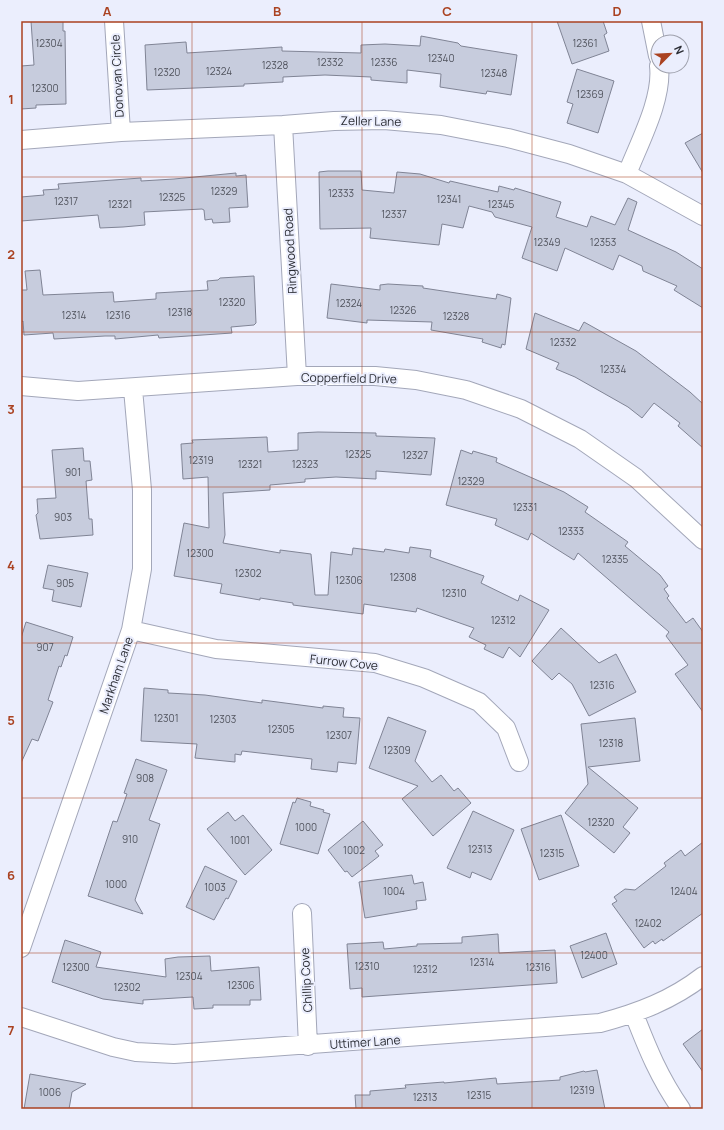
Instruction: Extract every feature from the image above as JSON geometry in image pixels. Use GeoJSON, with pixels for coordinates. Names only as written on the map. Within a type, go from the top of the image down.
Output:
{"type":"FeatureCollection","features":[{"type":"Feature","properties":{"kind":"street","name":"Donovan Circle"},"geometry":{"type":"LineString","coordinates":[[114,21],[121,132]]}},
{"type":"Feature","properties":{"kind":"street"},"geometry":{"type":"LineString","coordinates":[[651,21],[654,34]]}},
{"type":"Feature","properties":{"kind":"street"},"geometry":{"type":"LineString","coordinates":[[627,174],[652,110],[660,74]]}},
{"type":"Feature","properties":{"kind":"street","name":"Zeller Lane"},"geometry":{"type":"LineString","coordinates":[[21,140],[121,132],[283,125],[334,121],[384,120],[442,125],[508,138],[569,154],[627,174],[703,216]]}},
{"type":"Feature","properties":{"kind":"street","name":"Ringwood Road"},"geometry":{"type":"LineString","coordinates":[[283,125],[296,376]]}},
{"type":"Feature","properties":{"kind":"street","name":"Copperfield Drive"},"geometry":{"type":"LineString","coordinates":[[21,386],[78,391],[133,389],[296,376],[375,376],[416,380],[466,390],[521,409],[580,439],[636,478],[703,540]]}},
{"type":"Feature","properties":{"kind":"street","name":"Markham Lane"},"geometry":{"type":"LineString","coordinates":[[21,948],[131,630],[142,569],[142,490],[133,389]]}},
{"type":"Feature","properties":{"kind":"street","name":"Furrow Cove"},"geometry":{"type":"LineString","coordinates":[[131,630],[216,649],[375,663],[424,678],[479,702],[506,728],[519,762]]}},
{"type":"Feature","properties":{"kind":"street","name":"Chillip Cove"},"geometry":{"type":"LineString","coordinates":[[302,913],[308,1046]]}},
{"type":"Feature","properties":{"kind":"street","name":"Uttimer Lane"},"geometry":{"type":"LineString","coordinates":[[21,1017],[113,1047],[136,1052],[174,1054],[308,1046],[570,1027],[600,1023],[634,1014],[682,992],[703,976]]}},
{"type":"Feature","properties":{"kind":"street"},"geometry":{"type":"LineString","coordinates":[[634,1014],[652,1062],[666,1088],[681,1109]]}},
{"type":"Feature","properties":{"kind":"building"},"geometry":{"type":"Polygon","coordinates":[[[31,21],[63,21],[63,31],[65,31],[66,104],[36,105],[36,108],[21,109],[21,66],[34,65],[31,21]]]}},
{"type":"Feature","properties":{"kind":"building"},"geometry":{"type":"Polygon","coordinates":[[[557,21],[603,21],[607,33],[604,35],[609,51],[572,64],[557,21]]]}},
{"type":"Feature","properties":{"kind":"building"},"geometry":{"type":"Polygon","coordinates":[[[421,36],[458,43],[461,46],[517,55],[511,95],[487,91],[486,94],[440,87],[441,74],[407,70],[407,83],[371,80],[371,77],[325,75],[283,77],[283,82],[244,84],[244,86],[147,90],[145,45],[186,42],[187,53],[282,47],[282,51],[361,53],[361,45],[385,44],[420,46],[421,36]]]}},
{"type":"Feature","properties":{"kind":"building"},"geometry":{"type":"Polygon","coordinates":[[[577,69],[614,81],[598,133],[567,123],[573,104],[567,102],[577,69]]]}},
{"type":"Feature","properties":{"kind":"building"},"geometry":{"type":"Polygon","coordinates":[[[703,133],[703,173],[685,143],[703,133]]]}},
{"type":"Feature","properties":{"kind":"building"},"geometry":{"type":"Polygon","coordinates":[[[361,171],[362,190],[394,193],[397,172],[420,174],[449,183],[450,181],[498,192],[499,186],[514,190],[515,188],[561,202],[556,217],[587,227],[591,216],[615,225],[628,198],[637,202],[628,230],[676,252],[703,269],[703,308],[674,290],[677,286],[643,271],[642,266],[619,255],[613,270],[565,248],[557,271],[522,258],[532,227],[495,217],[492,212],[469,206],[463,228],[442,224],[439,245],[370,238],[371,228],[320,229],[319,172],[361,171]]]}},
{"type":"Feature","properties":{"kind":"building"},"geometry":{"type":"Polygon","coordinates":[[[236,173],[236,176],[246,175],[248,207],[229,208],[230,222],[213,223],[212,219],[205,220],[204,210],[202,209],[144,212],[145,225],[123,227],[100,228],[98,215],[21,221],[21,197],[44,195],[43,190],[59,189],[58,184],[141,178],[141,181],[174,179],[236,173]]]}},
{"type":"Feature","properties":{"kind":"building"},"geometry":{"type":"Polygon","coordinates":[[[40,270],[43,295],[113,292],[114,302],[156,299],[156,293],[208,290],[207,281],[218,280],[220,278],[254,276],[256,323],[254,325],[231,327],[232,333],[159,338],[158,335],[115,339],[115,336],[105,336],[54,339],[53,333],[24,335],[23,321],[21,322],[21,290],[27,290],[25,271],[40,270]]]}},
{"type":"Feature","properties":{"kind":"building"},"geometry":{"type":"Polygon","coordinates":[[[331,284],[380,290],[380,285],[388,284],[423,286],[423,288],[496,299],[497,294],[511,298],[505,345],[502,344],[501,348],[482,342],[483,339],[431,330],[432,322],[367,320],[367,323],[327,318],[331,284]]]}},
{"type":"Feature","properties":{"kind":"building"},"geometry":{"type":"Polygon","coordinates":[[[535,313],[579,331],[584,322],[636,351],[690,392],[703,404],[703,448],[678,426],[680,423],[654,403],[642,418],[628,407],[575,377],[556,369],[559,363],[526,349],[535,313]]]}},
{"type":"Feature","properties":{"kind":"building"},"geometry":{"type":"Polygon","coordinates":[[[298,433],[376,433],[376,436],[435,438],[431,475],[376,471],[376,479],[336,477],[305,479],[305,482],[270,485],[270,490],[223,493],[225,535],[223,543],[280,553],[280,550],[311,554],[315,595],[328,595],[331,552],[352,555],[353,548],[384,552],[385,549],[409,553],[410,547],[431,550],[430,557],[484,576],[481,583],[518,601],[520,595],[549,610],[520,657],[509,647],[503,658],[484,649],[486,645],[469,637],[474,628],[417,608],[416,612],[364,604],[363,614],[293,605],[293,603],[260,598],[260,600],[220,593],[222,584],[174,576],[184,523],[209,528],[208,477],[183,479],[181,444],[193,443],[192,440],[267,437],[268,452],[298,450],[298,433]]]}},
{"type":"Feature","properties":{"kind":"building"},"geometry":{"type":"Polygon","coordinates":[[[83,448],[84,461],[90,461],[92,480],[86,481],[89,519],[92,519],[93,535],[40,539],[36,515],[38,513],[37,499],[56,498],[52,450],[83,448]]]}},
{"type":"Feature","properties":{"kind":"building"},"geometry":{"type":"Polygon","coordinates":[[[461,450],[472,454],[473,451],[497,458],[496,462],[564,492],[588,507],[585,512],[628,542],[625,546],[660,575],[668,586],[664,589],[669,596],[667,598],[686,623],[693,618],[703,632],[703,712],[675,674],[688,665],[666,636],[669,632],[578,553],[574,560],[531,533],[528,540],[495,525],[497,519],[446,505],[461,450]]]}},
{"type":"Feature","properties":{"kind":"building"},"geometry":{"type":"Polygon","coordinates":[[[48,565],[88,573],[81,607],[52,601],[54,590],[43,588],[48,565]]]}},
{"type":"Feature","properties":{"kind":"building"},"geometry":{"type":"Polygon","coordinates":[[[26,622],[73,637],[67,656],[65,655],[61,667],[59,666],[48,700],[53,702],[38,741],[32,739],[21,763],[21,638],[26,622]]]}},
{"type":"Feature","properties":{"kind":"building"},"geometry":{"type":"Polygon","coordinates":[[[561,628],[599,663],[616,654],[636,692],[589,716],[572,684],[559,673],[552,680],[532,661],[561,628]]]}},
{"type":"Feature","properties":{"kind":"building"},"geometry":{"type":"Polygon","coordinates":[[[144,688],[168,690],[168,693],[205,695],[262,703],[262,700],[323,708],[323,706],[344,708],[343,717],[360,718],[356,764],[338,762],[337,772],[311,769],[312,759],[242,751],[241,755],[235,754],[235,762],[195,758],[197,744],[141,741],[144,688]]]}},
{"type":"Feature","properties":{"kind":"building"},"geometry":{"type":"Polygon","coordinates":[[[388,717],[426,731],[415,761],[432,782],[441,775],[454,791],[458,788],[471,803],[433,836],[402,799],[418,786],[369,768],[388,717]]]}},
{"type":"Feature","properties":{"kind":"building"},"geometry":{"type":"Polygon","coordinates":[[[635,718],[640,761],[588,767],[638,808],[623,827],[630,833],[614,853],[565,813],[588,784],[581,724],[635,718]]]}},
{"type":"Feature","properties":{"kind":"building"},"geometry":{"type":"Polygon","coordinates":[[[136,759],[167,770],[149,820],[160,824],[135,900],[143,914],[88,896],[113,821],[117,822],[127,794],[124,793],[136,759]]]}},
{"type":"Feature","properties":{"kind":"building"},"geometry":{"type":"Polygon","coordinates":[[[297,798],[311,802],[310,806],[324,810],[323,812],[330,814],[318,854],[280,844],[293,802],[295,803],[297,798]]]}},
{"type":"Feature","properties":{"kind":"building"},"geometry":{"type":"Polygon","coordinates":[[[473,811],[514,830],[491,880],[472,872],[470,878],[447,868],[473,811]]]}},
{"type":"Feature","properties":{"kind":"building"},"geometry":{"type":"Polygon","coordinates":[[[228,812],[235,821],[243,815],[272,850],[245,875],[207,829],[228,812]]]}},
{"type":"Feature","properties":{"kind":"building"},"geometry":{"type":"Polygon","coordinates":[[[561,815],[579,866],[539,880],[521,829],[561,815]]]}},
{"type":"Feature","properties":{"kind":"building"},"geometry":{"type":"Polygon","coordinates":[[[363,821],[383,845],[375,851],[379,856],[352,877],[347,871],[345,872],[328,850],[363,821]]]}},
{"type":"Feature","properties":{"kind":"building"},"geometry":{"type":"Polygon","coordinates":[[[703,842],[703,913],[663,941],[662,939],[655,944],[653,941],[644,948],[612,904],[617,901],[614,897],[625,889],[635,890],[666,866],[664,863],[681,850],[685,856],[703,842]]]}},
{"type":"Feature","properties":{"kind":"building"},"geometry":{"type":"Polygon","coordinates":[[[205,866],[237,881],[228,899],[226,898],[214,920],[186,907],[205,866]]]}},
{"type":"Feature","properties":{"kind":"building"},"geometry":{"type":"Polygon","coordinates":[[[412,875],[414,884],[423,882],[426,900],[416,901],[417,909],[365,918],[359,882],[412,875]]]}},
{"type":"Feature","properties":{"kind":"building"},"geometry":{"type":"Polygon","coordinates":[[[606,933],[617,964],[582,978],[570,946],[606,933]]]}},
{"type":"Feature","properties":{"kind":"building"},"geometry":{"type":"Polygon","coordinates":[[[498,934],[499,953],[555,950],[557,983],[362,997],[362,988],[350,989],[347,944],[383,942],[384,949],[417,946],[417,944],[462,943],[462,937],[498,934]]]}},
{"type":"Feature","properties":{"kind":"building"},"geometry":{"type":"Polygon","coordinates":[[[65,940],[101,952],[96,967],[166,977],[165,959],[178,957],[210,956],[211,971],[259,967],[261,1000],[250,1000],[250,1005],[213,1005],[213,1008],[194,1009],[193,997],[143,1000],[143,1004],[103,999],[52,982],[65,940]]]}},
{"type":"Feature","properties":{"kind":"building"},"geometry":{"type":"Polygon","coordinates":[[[703,1029],[703,1072],[683,1044],[703,1029]]]}},
{"type":"Feature","properties":{"kind":"building"},"geometry":{"type":"Polygon","coordinates":[[[597,1070],[605,1109],[356,1109],[355,1095],[370,1095],[370,1091],[406,1088],[405,1085],[496,1078],[497,1084],[560,1080],[560,1077],[584,1071],[597,1070]]]}},
{"type":"Feature","properties":{"kind":"building"},"geometry":{"type":"Polygon","coordinates":[[[30,1074],[86,1084],[72,1092],[69,1109],[24,1109],[30,1074]]]}}]}
